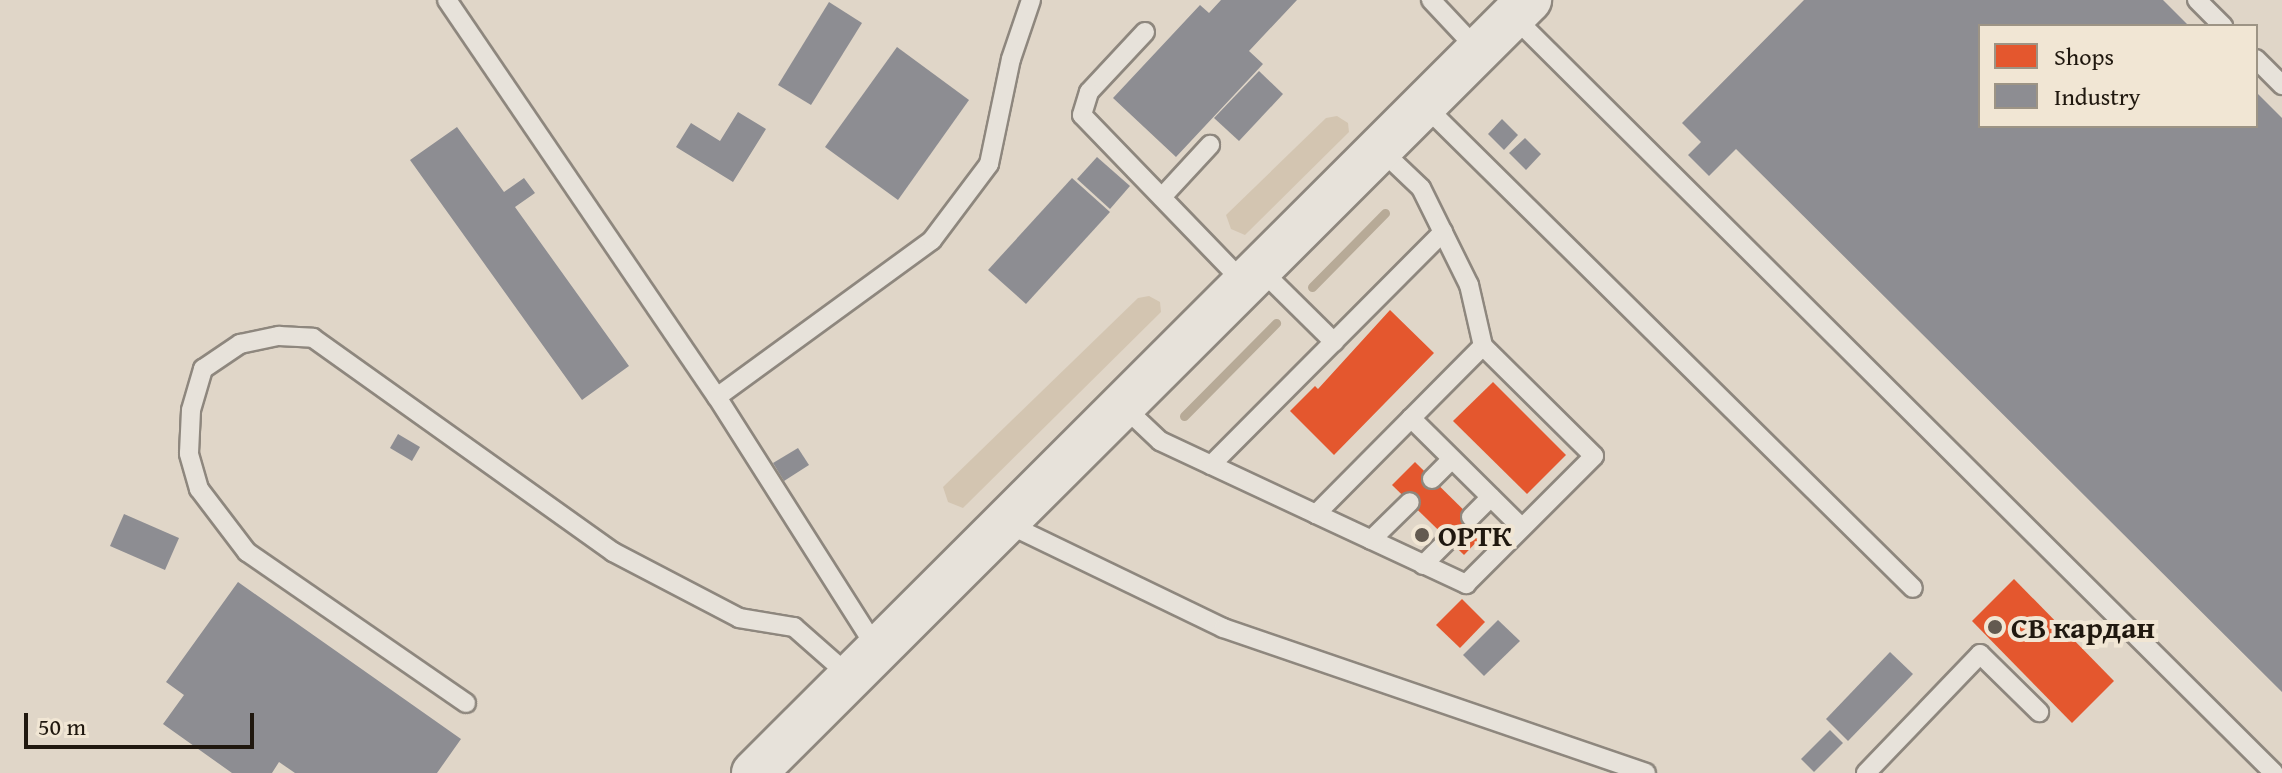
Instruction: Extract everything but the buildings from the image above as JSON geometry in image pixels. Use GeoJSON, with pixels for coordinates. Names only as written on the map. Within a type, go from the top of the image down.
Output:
{"type":"FeatureCollection","features":[{"type":"Feature","properties":{"kind":"street"},"geometry":{"type":"LineString","coordinates":[[754,773],[1008,524],[1521,8]]}},
{"type":"Feature","properties":{"kind":"lane"},"geometry":{"type":"LineString","coordinates":[[447,0],[717,397],[865,664]]}},
{"type":"Feature","properties":{"kind":"lane"},"geometry":{"type":"LineString","coordinates":[[717,397],[932,240],[989,164],[1011,59],[1031,0]]}},
{"type":"Feature","properties":{"kind":"lane"},"geometry":{"type":"LineString","coordinates":[[1431,0],[1478,50]]}},
{"type":"Feature","properties":{"kind":"lane"},"geometry":{"type":"LineString","coordinates":[[2197,0],[2221,24]]}},
{"type":"Feature","properties":{"kind":"lane"},"geometry":{"type":"LineString","coordinates":[[1521,8],[2274,773]]}},
{"type":"Feature","properties":{"kind":"lane"},"geometry":{"type":"LineString","coordinates":[[1145,32],[1089,92],[1082,115],[1162,197],[1252,277],[1334,342]]}},
{"type":"Feature","properties":{"kind":"lane"},"geometry":{"type":"LineString","coordinates":[[2258,61],[2282,85]]}},
{"type":"Feature","properties":{"kind":"lane"},"geometry":{"type":"LineString","coordinates":[[1424,105],[1913,588]]}},
{"type":"Feature","properties":{"kind":"lane"},"geometry":{"type":"LineString","coordinates":[[1162,197],[1210,145]]}},
{"type":"Feature","properties":{"kind":"lane"},"geometry":{"type":"LineString","coordinates":[[1123,406],[1160,441],[1466,584],[1594,456],[1483,346],[1469,285],[1421,188],[1380,149]]}},
{"type":"Feature","properties":{"kind":"lane"},"geometry":{"type":"LineString","coordinates":[[1211,465],[1443,232]]}},
{"type":"Feature","properties":{"kind":"lane"},"geometry":{"type":"LineString","coordinates":[[466,703],[247,552],[199,489],[189,453],[191,410],[203,369],[240,344],[279,336],[313,338],[613,552],[739,618],[794,627],[865,664]]}},
{"type":"Feature","properties":{"kind":"lane"},"geometry":{"type":"LineString","coordinates":[[1316,514],[1483,346]]}},
{"type":"Feature","properties":{"kind":"lane"},"geometry":{"type":"LineString","coordinates":[[1411,418],[1522,528]]}},
{"type":"Feature","properties":{"kind":"lane"},"geometry":{"type":"LineString","coordinates":[[1432,479],[1452,459]]}},
{"type":"Feature","properties":{"kind":"lane"},"geometry":{"type":"LineString","coordinates":[[1471,517],[1491,497]]}},
{"type":"Feature","properties":{"kind":"lane"},"geometry":{"type":"LineString","coordinates":[[1371,540],[1410,502]]}},
{"type":"Feature","properties":{"kind":"lane"},"geometry":{"type":"LineString","coordinates":[[1008,524],[1223,628],[1646,773]]}},
{"type":"Feature","properties":{"kind":"lane"},"geometry":{"type":"LineString","coordinates":[[1423,565],[1448,540]]}},
{"type":"Feature","properties":{"kind":"lane"},"geometry":{"type":"LineString","coordinates":[[1866,773],[1980,654],[2039,712]]}},
{"type":"Feature","properties":{"kind":"shaded area"},"geometry":{"type":"Polygon","coordinates":[[[1337,116],[1348,123],[1349,132],[1245,235],[1231,229],[1226,215],[1326,118],[1337,116]]]}},
{"type":"Feature","properties":{"kind":"shaded area"},"geometry":{"type":"Polygon","coordinates":[[[1149,296],[1160,302],[1161,312],[963,508],[948,502],[943,487],[1138,298],[1149,296]]]}},
{"type":"Feature","properties":{"kind":"waterway"},"geometry":{"type":"LineString","coordinates":[[1312,287],[1385,213]]}},
{"type":"Feature","properties":{"kind":"waterway"},"geometry":{"type":"LineString","coordinates":[[1184,416],[1276,323]]}},
{"type":"Feature","properties":{"kind":"place","name":"ОРТК"},"geometry":{"type":"Point","coordinates":[1422,535]}},
{"type":"Feature","properties":{"kind":"place","name":"СВ кардан"},"geometry":{"type":"Point","coordinates":[1995,627]}}]}
